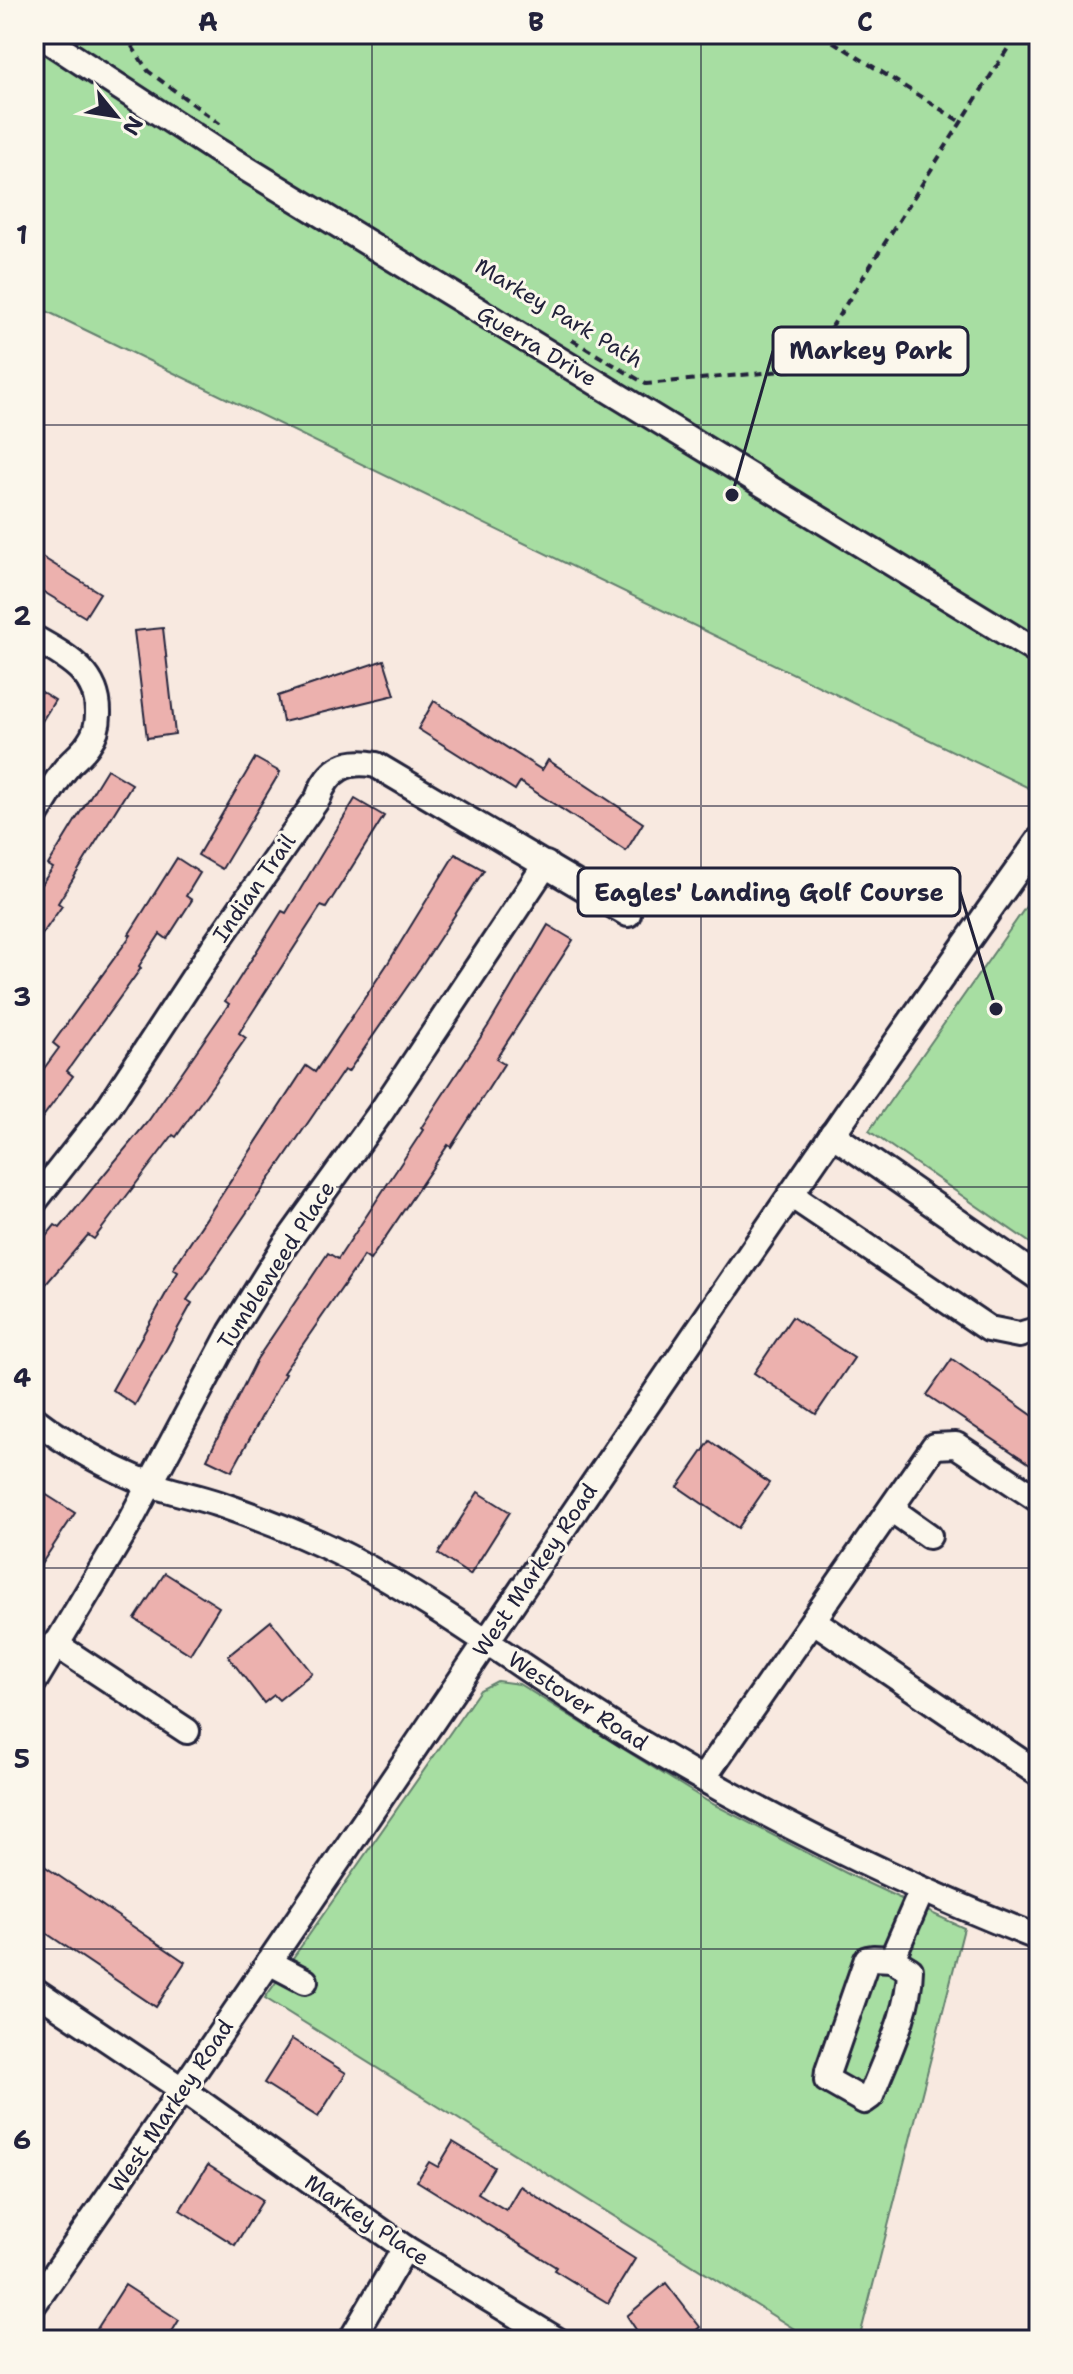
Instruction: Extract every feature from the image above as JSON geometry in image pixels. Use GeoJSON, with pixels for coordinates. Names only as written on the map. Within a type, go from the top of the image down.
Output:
{"type":"FeatureCollection","features":[{"type":"Feature","properties":{"kind":"street","name":"Guerra Drive"},"geometry":{"type":"LineString","coordinates":[[38,34],[216,150],[1039,653]]}},
{"type":"Feature","properties":{"kind":"street"},"geometry":{"type":"LineString","coordinates":[[34,638],[83,670],[94,687],[98,704],[98,722],[92,740],[81,755],[68,765],[34,818]]}},
{"type":"Feature","properties":{"kind":"street","name":"Indian Trail"},"geometry":{"type":"LineString","coordinates":[[34,1202],[106,1111],[213,948],[318,798],[322,784],[340,767],[361,762],[376,765],[546,864]]}},
{"type":"Feature","properties":{"kind":"street","name":"West Markey Road"},"geometry":{"type":"LineString","coordinates":[[34,2304],[183,2090],[832,1134],[1039,840]]}},
{"type":"Feature","properties":{"kind":"street"},"geometry":{"type":"LineString","coordinates":[[546,864],[628,914]]}},
{"type":"Feature","properties":{"kind":"street","name":"Tumbleweed Place"},"geometry":{"type":"LineString","coordinates":[[34,1682],[151,1484],[231,1332],[285,1245],[381,1112],[546,864]]}},
{"type":"Feature","properties":{"kind":"street"},"geometry":{"type":"LineString","coordinates":[[832,1134],[1039,1278]]}},
{"type":"Feature","properties":{"kind":"street"},"geometry":{"type":"LineString","coordinates":[[791,1195],[989,1329],[1019,1335],[1039,1329]]}},
{"type":"Feature","properties":{"kind":"street","name":"Westover Road"},"geometry":{"type":"LineString","coordinates":[[34,1419],[80,1449],[151,1484],[243,1513],[344,1555],[405,1588],[621,1730],[787,1825],[922,1890],[1039,1938]]}},
{"type":"Feature","properties":{"kind":"street"},"geometry":{"type":"LineString","coordinates":[[704,1777],[934,1446],[956,1445],[1039,1500]]}},
{"type":"Feature","properties":{"kind":"street"},"geometry":{"type":"LineString","coordinates":[[891,1509],[929,1536]]}},
{"type":"Feature","properties":{"kind":"street"},"geometry":{"type":"LineString","coordinates":[[814,1621],[1039,1774]]}},
{"type":"Feature","properties":{"kind":"street"},"geometry":{"type":"LineString","coordinates":[[55,1644],[187,1731]]}},
{"type":"Feature","properties":{"kind":"street"},"geometry":{"type":"LineString","coordinates":[[892,1959],[922,1890]]}},
{"type":"Feature","properties":{"kind":"street"},"geometry":{"type":"LineString","coordinates":[[867,1959],[892,1959],[910,1970],[906,2005],[871,2096],[864,2101],[827,2080],[828,2071],[867,1959]]}},
{"type":"Feature","properties":{"kind":"street"},"geometry":{"type":"LineString","coordinates":[[269,1962],[305,1981]]}},
{"type":"Feature","properties":{"kind":"street"},"geometry":{"type":"LineString","coordinates":[[34,1990],[183,2090]]}},
{"type":"Feature","properties":{"kind":"street","name":"Markey Place"},"geometry":{"type":"LineString","coordinates":[[183,2090],[405,2248],[557,2340]]}},
{"type":"Feature","properties":{"kind":"street"},"geometry":{"type":"LineString","coordinates":[[351,2340],[405,2248]]}},
{"type":"Feature","properties":{"kind":"path"},"geometry":{"type":"LineString","coordinates":[[124,34],[148,71],[229,131]]}},
{"type":"Feature","properties":{"kind":"path"},"geometry":{"type":"LineString","coordinates":[[821,34],[961,122]]}},
{"type":"Feature","properties":{"kind":"path","name":"Markey Park Path"},"geometry":{"type":"LineString","coordinates":[[565,335],[646,384],[805,369],[1017,34]]}},
{"type":"Feature","properties":{"kind":"green space"},"geometry":{"type":"Polygon","coordinates":[[[34,34],[1039,34],[1039,793],[34,305],[34,34]]]}},
{"type":"Feature","properties":{"kind":"green space"},"geometry":{"type":"Polygon","coordinates":[[[1039,888],[1039,1249],[869,1131],[1039,888]]]}},
{"type":"Feature","properties":{"kind":"green space"},"geometry":{"type":"Polygon","coordinates":[[[497,1681],[519,1684],[707,1801],[852,1876],[964,1928],[859,2340],[812,2340],[265,1998],[480,1690],[497,1681]]]}},
{"type":"Feature","properties":{"kind":"building"},"geometry":{"type":"Polygon","coordinates":[[[34,552],[100,593],[85,617],[34,586],[34,552]]]}},
{"type":"Feature","properties":{"kind":"building"},"geometry":{"type":"Polygon","coordinates":[[[163,628],[175,734],[147,738],[134,631],[163,628]]]}},
{"type":"Feature","properties":{"kind":"building"},"geometry":{"type":"Polygon","coordinates":[[[384,660],[395,695],[283,722],[278,696],[384,660]]]}},
{"type":"Feature","properties":{"kind":"building"},"geometry":{"type":"Polygon","coordinates":[[[34,687],[55,700],[34,734],[34,687]]]}},
{"type":"Feature","properties":{"kind":"building"},"geometry":{"type":"Polygon","coordinates":[[[434,701],[542,770],[548,760],[643,823],[626,851],[520,782],[515,790],[418,729],[434,701]]]}},
{"type":"Feature","properties":{"kind":"building"},"geometry":{"type":"Polygon","coordinates":[[[255,758],[280,772],[222,869],[198,855],[255,758]]]}},
{"type":"Feature","properties":{"kind":"building"},"geometry":{"type":"Polygon","coordinates":[[[107,769],[132,784],[58,903],[62,906],[34,946],[34,894],[53,868],[48,865],[107,769]]]}},
{"type":"Feature","properties":{"kind":"building"},"geometry":{"type":"Polygon","coordinates":[[[355,799],[384,816],[326,908],[321,906],[239,1033],[246,1038],[176,1137],[173,1135],[94,1239],[88,1235],[34,1298],[34,1251],[55,1225],[60,1228],[149,1120],[229,1004],[225,1001],[282,911],[286,913],[355,799]]]}},
{"type":"Feature","properties":{"kind":"building"},"geometry":{"type":"Polygon","coordinates":[[[455,854],[484,870],[423,964],[348,1072],[344,1070],[187,1300],[192,1303],[135,1405],[112,1390],[178,1272],[173,1269],[306,1066],[315,1072],[388,963],[455,854]]]}},
{"type":"Feature","properties":{"kind":"building"},"geometry":{"type":"Polygon","coordinates":[[[177,858],[200,873],[186,896],[192,900],[167,939],[160,934],[139,966],[141,968],[67,1071],[73,1076],[34,1129],[34,1082],[59,1048],[53,1043],[131,935],[177,858]]]}},
{"type":"Feature","properties":{"kind":"building"},"geometry":{"type":"Polygon","coordinates":[[[548,925],[573,940],[496,1059],[504,1064],[451,1147],[448,1145],[370,1260],[364,1256],[283,1373],[232,1471],[207,1459],[257,1359],[328,1253],[338,1259],[423,1130],[421,1128],[490,1023],[548,925]]]}},
{"type":"Feature","properties":{"kind":"building"},"geometry":{"type":"Polygon","coordinates":[[[792,1317],[854,1358],[816,1414],[754,1373],[792,1317]]]}},
{"type":"Feature","properties":{"kind":"building"},"geometry":{"type":"Polygon","coordinates":[[[952,1359],[1039,1420],[1039,1470],[927,1395],[952,1359]]]}},
{"type":"Feature","properties":{"kind":"building"},"geometry":{"type":"Polygon","coordinates":[[[710,1441],[769,1483],[738,1528],[678,1487],[710,1441]]]}},
{"type":"Feature","properties":{"kind":"building"},"geometry":{"type":"Polygon","coordinates":[[[34,1487],[75,1513],[34,1575],[34,1487]]]}},
{"type":"Feature","properties":{"kind":"building"},"geometry":{"type":"Polygon","coordinates":[[[478,1492],[510,1512],[470,1575],[438,1554],[478,1492]]]}},
{"type":"Feature","properties":{"kind":"building"},"geometry":{"type":"Polygon","coordinates":[[[165,1573],[219,1607],[190,1654],[135,1619],[165,1573]]]}},
{"type":"Feature","properties":{"kind":"building"},"geometry":{"type":"Polygon","coordinates":[[[271,1621],[312,1673],[279,1700],[274,1695],[264,1703],[228,1656],[271,1621]]]}},
{"type":"Feature","properties":{"kind":"building"},"geometry":{"type":"Polygon","coordinates":[[[34,1859],[185,1962],[156,2007],[34,1925],[34,1859]]]}},
{"type":"Feature","properties":{"kind":"building"},"geometry":{"type":"Polygon","coordinates":[[[292,2039],[346,2073],[318,2117],[264,2083],[292,2039]]]}},
{"type":"Feature","properties":{"kind":"building"},"geometry":{"type":"Polygon","coordinates":[[[453,2142],[494,2167],[478,2193],[506,2210],[520,2186],[635,2259],[608,2303],[417,2181],[429,2162],[438,2167],[453,2142]]]}},
{"type":"Feature","properties":{"kind":"building"},"geometry":{"type":"Polygon","coordinates":[[[208,2165],[263,2200],[235,2245],[180,2210],[208,2165]]]}},
{"type":"Feature","properties":{"kind":"building"},"geometry":{"type":"Polygon","coordinates":[[[666,2283],[700,2327],[684,2340],[643,2340],[627,2316],[666,2283]]]}},
{"type":"Feature","properties":{"kind":"building"},"geometry":{"type":"Polygon","coordinates":[[[125,2285],[179,2320],[167,2340],[114,2340],[97,2329],[125,2285]]]}},
{"type":"Feature","properties":{"kind":"place","name":"Markey Park"},"geometry":{"type":"Point","coordinates":[732,495]}},
{"type":"Feature","properties":{"kind":"place","name":"Eagles' Landing Golf Course"},"geometry":{"type":"Point","coordinates":[996,1009]}}]}
